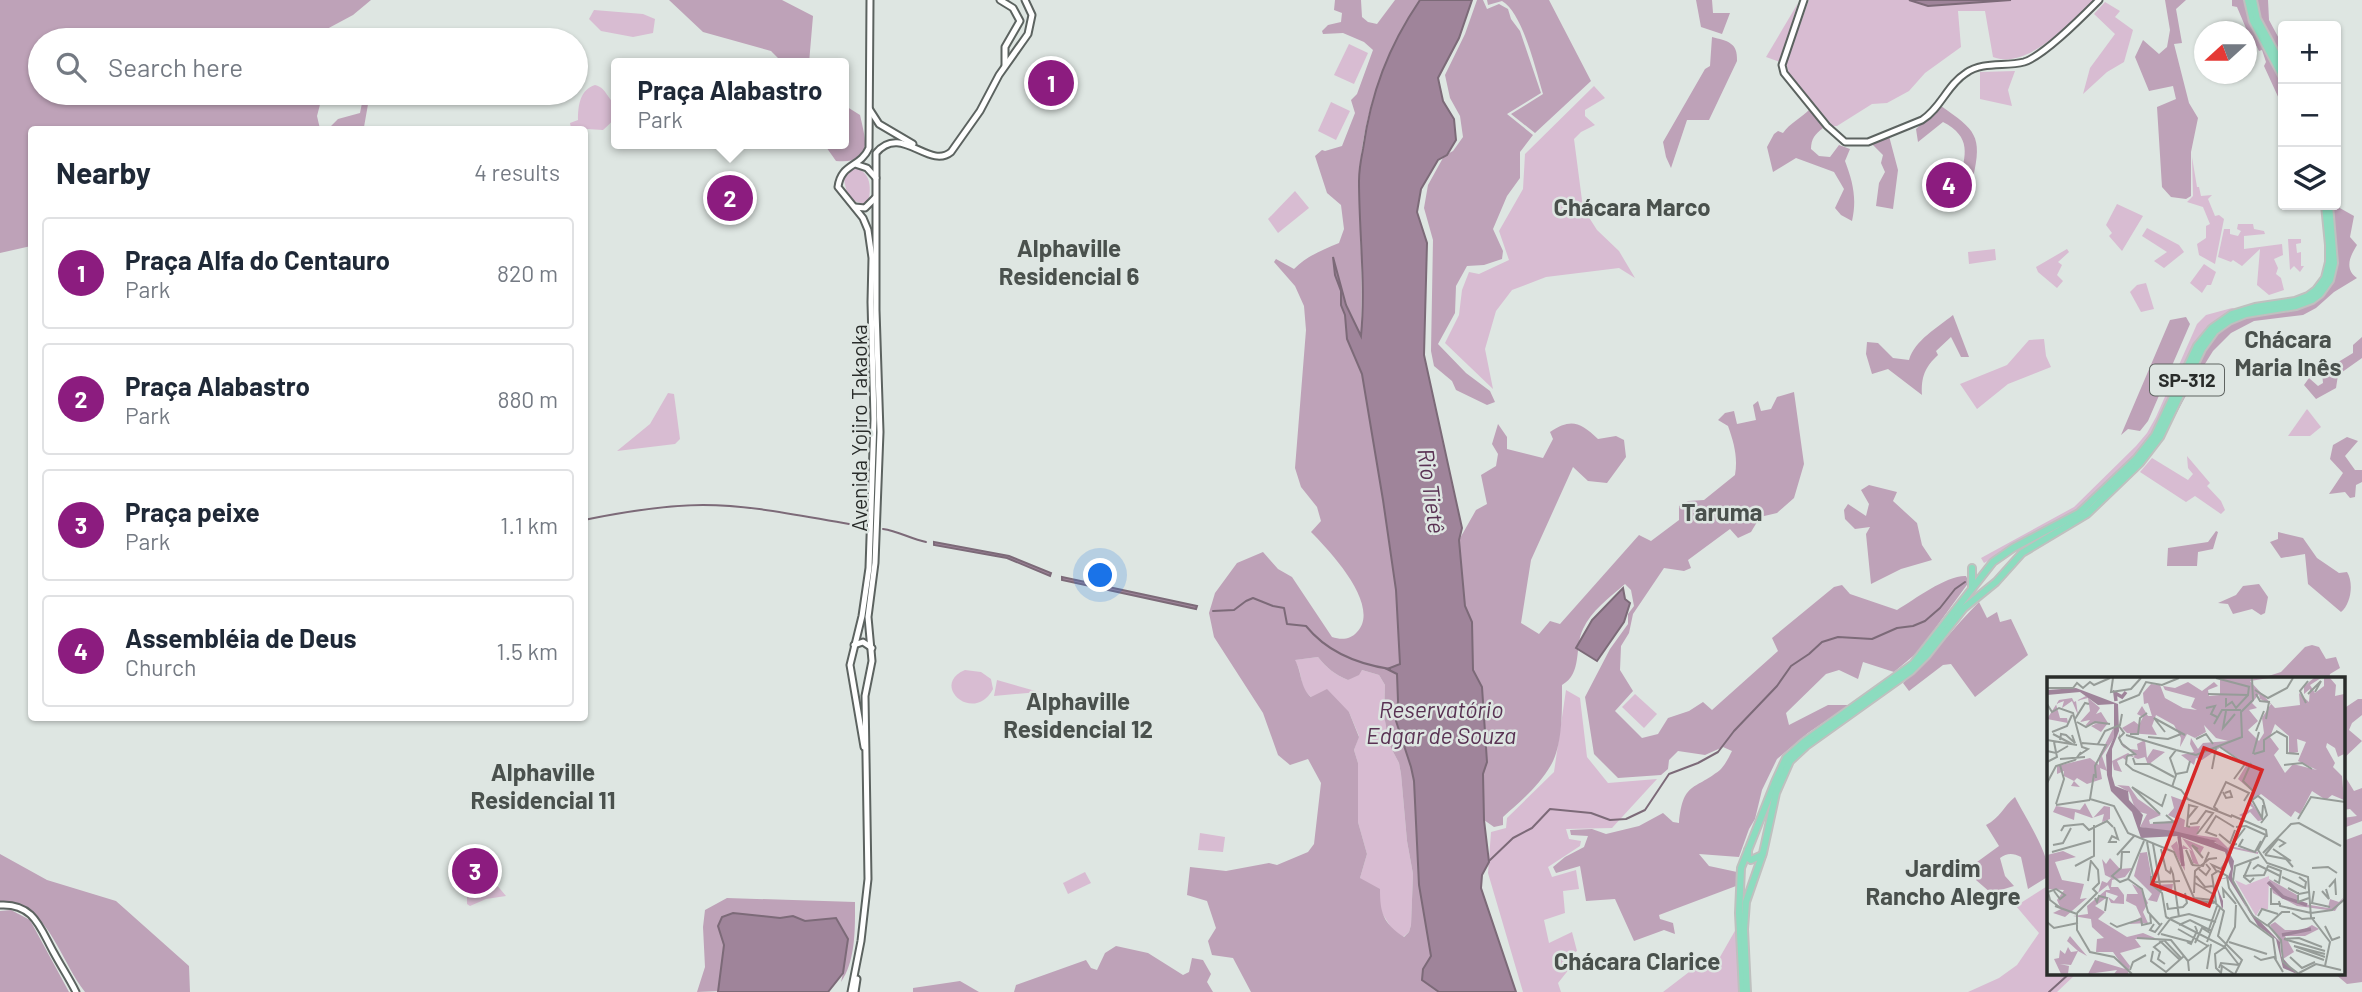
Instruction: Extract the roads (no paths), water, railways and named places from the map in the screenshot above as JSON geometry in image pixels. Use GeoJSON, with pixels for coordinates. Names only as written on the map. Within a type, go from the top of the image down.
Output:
{"type":"FeatureCollection","features":[{"type":"Feature","properties":{"kind":"main road"},"geometry":{"type":"LineString","coordinates":[[870,0],[869,148],[866,155],[840,175],[838,187],[855,207],[865,208],[876,198]]}},
{"type":"Feature","properties":{"kind":"main road"},"geometry":{"type":"LineString","coordinates":[[1000,0],[1013,8],[1020,21],[1005,47],[1005,65]]}},
{"type":"Feature","properties":{"kind":"main road"},"geometry":{"type":"LineString","coordinates":[[869,107],[879,124],[932,154],[943,157],[951,152],[980,111],[1005,65],[1021,46],[1031,23],[1032,11],[1026,0]]}},
{"type":"Feature","properties":{"kind":"main road"},"geometry":{"type":"LineString","coordinates":[[1804,0],[1782,65],[1784,73],[1827,126],[1840,139],[1850,144],[1868,142],[1922,120],[1934,110],[1954,82],[1973,69],[2031,59],[2066,32],[2099,0]]}},
{"type":"Feature","properties":{"kind":"main road"},"geometry":{"type":"LineString","coordinates":[[2251,0],[2257,19],[2278,58]]}},
{"type":"Feature","properties":{"kind":"main road"},"geometry":{"type":"LineString","coordinates":[[2251,0],[2253,21],[2278,68]]}},
{"type":"Feature","properties":{"kind":"main road","name":"Avenida Yojiro Takaoka"},"geometry":{"type":"LineString","coordinates":[[868,770],[865,696],[872,661],[868,617],[875,562],[880,432],[876,153],[891,142],[906,144],[932,154]]}},
{"type":"Feature","properties":{"kind":"main road"},"geometry":{"type":"LineString","coordinates":[[855,164],[867,168],[876,178]]}},
{"type":"Feature","properties":{"kind":"main road","name":"Avenida Yojiro Takaoka"},"geometry":{"type":"LineString","coordinates":[[855,207],[868,230],[872,258],[874,419],[869,568],[862,616],[850,666],[868,770]]}},
{"type":"Feature","properties":{"kind":"main road","name":"SP-312"},"geometry":{"type":"LineString","coordinates":[[1745,992],[1739,913],[1743,861],[1778,772],[1791,752],[1913,664],[1980,577],[1998,558],[2079,513],[2136,459],[2155,435],[2197,346],[2218,323],[2249,308],[2300,300],[2316,290],[2327,273],[2330,256],[2327,210]]}},
{"type":"Feature","properties":{"kind":"main road","name":"SP-312"},"geometry":{"type":"LineString","coordinates":[[1745,992],[1746,896],[1763,853],[1776,793],[1786,768],[1795,755],[1911,671],[1965,608],[1996,582],[2026,550],[2087,514],[2146,456],[2160,437],[2202,349],[2215,331],[2229,321],[2251,313],[2291,308],[2306,303],[2324,290],[2332,275],[2334,263],[2328,210]]}},
{"type":"Feature","properties":{"kind":"main road"},"geometry":{"type":"LineString","coordinates":[[1998,558],[2006,559],[2010,568]]}},
{"type":"Feature","properties":{"kind":"main road"},"geometry":{"type":"LineString","coordinates":[[1972,568],[1972,589]]}},
{"type":"Feature","properties":{"kind":"main road"},"geometry":{"type":"LineString","coordinates":[[1980,577],[1988,582],[1996,582]]}},
{"type":"Feature","properties":{"kind":"main road"},"geometry":{"type":"LineString","coordinates":[[855,645],[863,642],[872,648]]}},
{"type":"Feature","properties":{"kind":"main road"},"geometry":{"type":"LineString","coordinates":[[853,681],[864,682],[868,678]]}},
{"type":"Feature","properties":{"kind":"main road"},"geometry":{"type":"LineString","coordinates":[[853,992],[868,878],[868,770]]}},
{"type":"Feature","properties":{"kind":"main road"},"geometry":{"type":"LineString","coordinates":[[1748,848],[1748,858],[1751,860],[1757,859],[1763,853]]}},
{"type":"Feature","properties":{"kind":"main road"},"geometry":{"type":"LineString","coordinates":[[1740,880],[1745,868],[1750,866],[1753,869],[1752,881]]}},
{"type":"Feature","properties":{"kind":"main road"},"geometry":{"type":"LineString","coordinates":[[0,905],[14,905],[34,918],[76,992]]}},
{"type":"Feature","properties":{"kind":"water","name":"Reservatório Edgar de Souza"},"geometry":{"type":"Polygon","coordinates":[[[1420,0],[1472,0],[1459,38],[1438,78],[1443,101],[1454,119],[1456,140],[1447,155],[1438,160],[1421,189],[1417,212],[1427,243],[1424,355],[1462,528],[1459,540],[1465,606],[1472,622],[1473,670],[1482,687],[1487,762],[1483,774],[1484,820],[1489,862],[1482,875],[1481,888],[1516,992],[1439,992],[1422,980],[1423,969],[1431,956],[1419,885],[1414,781],[1396,721],[1397,674],[1387,669],[1400,664],[1396,590],[1362,374],[1347,339],[1341,291],[1335,275],[1333,257],[1346,305],[1361,336],[1363,278],[1359,177],[1366,128],[1382,71],[1420,0]]]}},
{"type":"Feature","properties":{"kind":"water"},"geometry":{"type":"Polygon","coordinates":[[[1909,0],[2011,0],[1928,6],[1909,0]]]}},
{"type":"Feature","properties":{"kind":"water"},"geometry":{"type":"Polygon","coordinates":[[[934,542],[1009,556],[1051,573],[1050,576],[1007,558],[934,545],[934,542]]]}},
{"type":"Feature","properties":{"kind":"water"},"geometry":{"type":"Polygon","coordinates":[[[1062,577],[1197,606],[1196,609],[1062,580],[1062,577]]]}},
{"type":"Feature","properties":{"kind":"water"},"geometry":{"type":"Polygon","coordinates":[[[1623,588],[1625,599],[1630,603],[1624,622],[1597,661],[1576,648],[1592,620],[1623,588]]]}},
{"type":"Feature","properties":{"kind":"water"},"geometry":{"type":"Polygon","coordinates":[[[733,913],[780,918],[793,916],[805,921],[836,918],[848,939],[843,973],[828,992],[718,992],[724,945],[718,926],[722,917],[733,913]]]}},
{"type":"Feature","properties":{"kind":"waterway"},"geometry":{"type":"LineString","coordinates":[[588,519],[644,509],[721,505],[849,524]]}},
{"type":"Feature","properties":{"kind":"waterway"},"geometry":{"type":"LineString","coordinates":[[883,529],[926,542]]}},
{"type":"Feature","properties":{"kind":"waterway"},"geometry":{"type":"LineString","coordinates":[[1489,861],[1513,838],[1532,828],[1550,809],[1591,813],[1610,820],[1626,819],[1645,810],[1669,774],[1718,752],[1777,686],[1791,666],[1822,642],[1838,637],[1872,639],[1897,628],[1925,621],[1965,582]]}},
{"type":"Feature","properties":{"kind":"waterway"},"geometry":{"type":"LineString","coordinates":[[1213,611],[1234,610],[1253,598],[1284,608],[1287,624],[1306,626],[1333,650],[1366,664],[1390,669]]}},
{"type":"Feature","properties":{"kind":"waterway"},"geometry":{"type":"LineString","coordinates":[[2049,992],[2069,974]]}},
{"type":"Feature","properties":{"kind":"place","name":"Praça Alfa do Centauro"},"geometry":{"type":"Point","coordinates":[1051,83]}},
{"type":"Feature","properties":{"kind":"place","name":"Assembléia de Deus"},"geometry":{"type":"Point","coordinates":[1949,185]}},
{"type":"Feature","properties":{"kind":"place","name":"Praça Alabastro"},"geometry":{"type":"Point","coordinates":[730,198]}},
{"type":"Feature","properties":{"kind":"place","name":"Praça peixe"},"geometry":{"type":"Point","coordinates":[475,871]}},
{"type":"Feature","properties":{"kind":"district","name":"Chácara Marco"},"geometry":{"type":"Point","coordinates":[1632,208]}},
{"type":"Feature","properties":{"kind":"district","name":"Alphaville Residencial 6"},"geometry":{"type":"Point","coordinates":[1069,263]}},
{"type":"Feature","properties":{"kind":"district","name":"Chácara Maria Inês"},"geometry":{"type":"Point","coordinates":[2288,354]}},
{"type":"Feature","properties":{"kind":"district","name":"Taruma"},"geometry":{"type":"Point","coordinates":[1722,513]}},
{"type":"Feature","properties":{"kind":"district","name":"Alphaville Residencial 12"},"geometry":{"type":"Point","coordinates":[1078,716]}},
{"type":"Feature","properties":{"kind":"district","name":"Alphaville Residencial 11"},"geometry":{"type":"Point","coordinates":[543,787]}},
{"type":"Feature","properties":{"kind":"district","name":"Jardim Rancho Alegre"},"geometry":{"type":"Point","coordinates":[1943,883]}},
{"type":"Feature","properties":{"kind":"district","name":"Chácara Clarice"},"geometry":{"type":"Point","coordinates":[1637,962]}},
{"type":"Feature","properties":{"kind":"water label","name":"Rio Tietê"},"geometry":{"type":"Point","coordinates":[1431,491]}}]}
